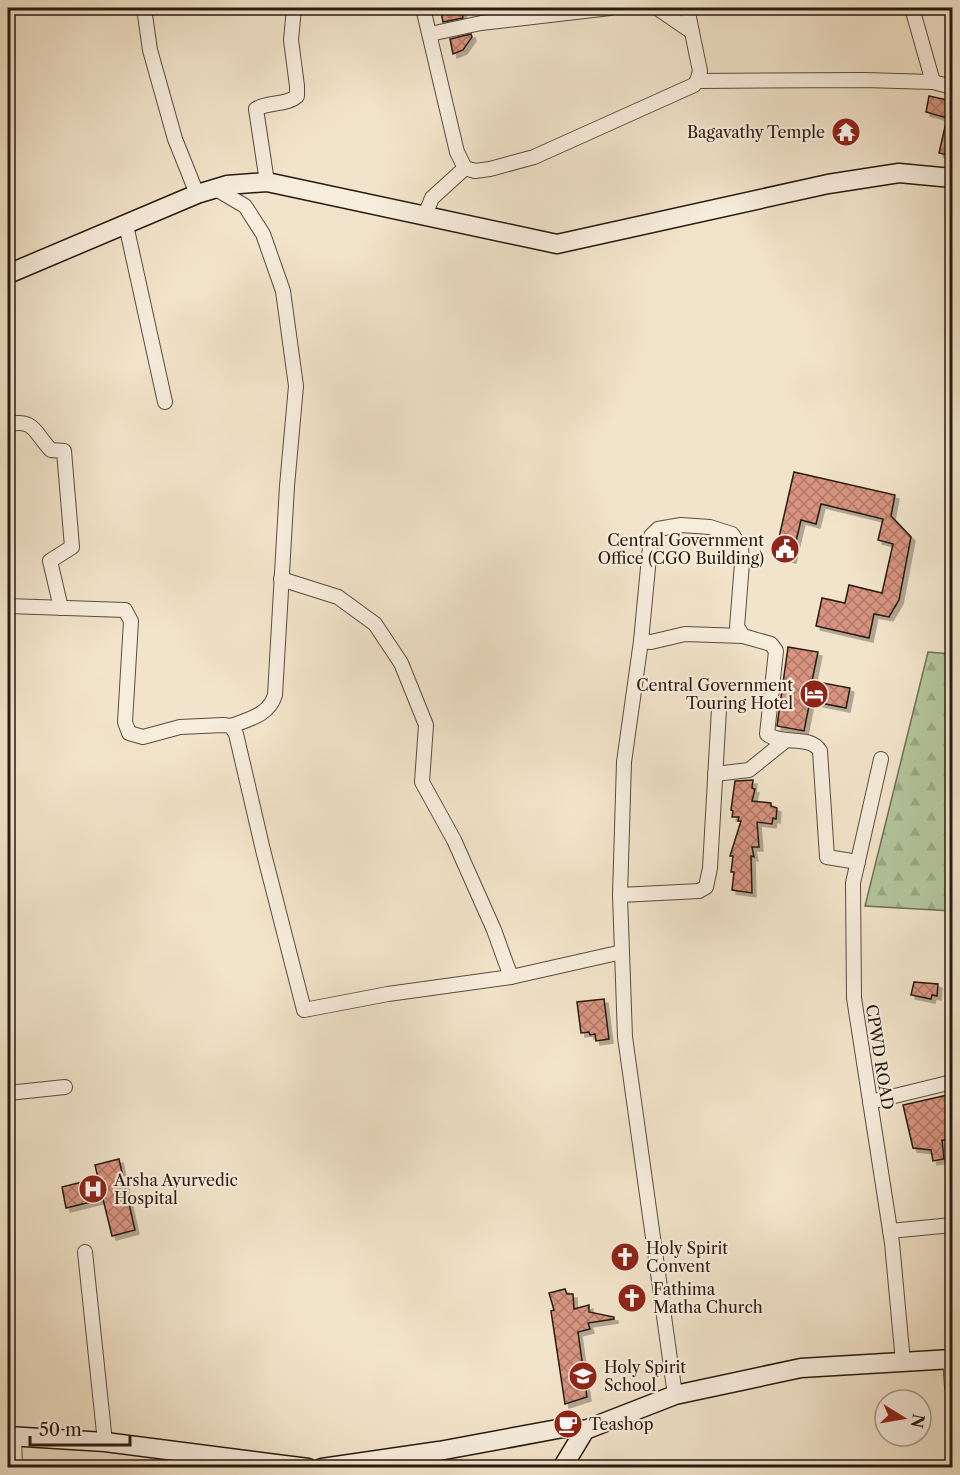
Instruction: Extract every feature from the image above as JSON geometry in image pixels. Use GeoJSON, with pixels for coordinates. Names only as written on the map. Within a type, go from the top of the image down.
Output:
{"type":"FeatureCollection","features":[{"type":"Feature","properties":{"kind":"street"},"geometry":{"type":"LineString","coordinates":[[144,8],[150,50],[175,139],[197,195]]}},
{"type":"Feature","properties":{"kind":"street"},"geometry":{"type":"LineString","coordinates":[[267,182],[256,109],[292,101],[297,96],[291,40],[294,8]]}},
{"type":"Feature","properties":{"kind":"street"},"geometry":{"type":"LineString","coordinates":[[423,8],[457,152],[465,168],[476,171],[534,157],[688,89],[697,81],[699,64],[687,8]]}},
{"type":"Feature","properties":{"kind":"street"},"geometry":{"type":"LineString","coordinates":[[430,34],[481,23],[610,8]]}},
{"type":"Feature","properties":{"kind":"street"},"geometry":{"type":"LineString","coordinates":[[657,8],[692,32]]}},
{"type":"Feature","properties":{"kind":"street"},"geometry":{"type":"LineString","coordinates":[[912,8],[933,82]]}},
{"type":"Feature","properties":{"kind":"street"},"geometry":{"type":"LineString","coordinates":[[697,81],[864,80],[933,82],[952,87]]}},
{"type":"Feature","properties":{"kind":"street"},"geometry":{"type":"LineString","coordinates":[[425,215],[432,198],[465,168]]}},
{"type":"Feature","properties":{"kind":"street"},"geometry":{"type":"LineString","coordinates":[[8,274],[197,195],[227,185],[267,182],[557,244],[828,184],[899,173],[952,178]]}},
{"type":"Feature","properties":{"kind":"street"},"geometry":{"type":"LineString","coordinates":[[8,606],[124,610],[131,621],[126,722],[129,733],[143,737],[180,727],[231,726],[263,713],[273,703],[296,386],[282,291],[273,259],[255,219],[245,206],[216,189]]}},
{"type":"Feature","properties":{"kind":"street"},"geometry":{"type":"LineString","coordinates":[[126,225],[165,402]]}},
{"type":"Feature","properties":{"kind":"street"},"geometry":{"type":"LineString","coordinates":[[8,424],[23,422],[30,424],[51,450],[64,451],[72,547],[50,561],[61,608]]}},
{"type":"Feature","properties":{"kind":"street"},"geometry":{"type":"LineString","coordinates":[[675,1395],[626,1037],[620,895],[624,762],[642,641],[651,536],[658,529],[681,525],[710,527],[732,534],[741,548],[737,627],[743,636]]}},
{"type":"Feature","properties":{"kind":"street"},"geometry":{"type":"LineString","coordinates":[[281,579],[338,597],[375,624],[401,663],[426,725],[422,782],[463,860],[494,930],[511,977]]}},
{"type":"Feature","properties":{"kind":"street"},"geometry":{"type":"LineString","coordinates":[[642,641],[651,642],[685,634],[743,636],[771,644],[776,651],[767,734],[772,738],[785,741],[809,742],[816,745],[820,751],[827,857],[858,862]]}},
{"type":"Feature","properties":{"kind":"street"},"geometry":{"type":"LineString","coordinates":[[620,895],[699,891],[706,887],[710,868],[719,709]]}},
{"type":"Feature","properties":{"kind":"street"},"geometry":{"type":"LineString","coordinates":[[231,726],[236,734],[262,850],[304,1010],[388,994],[511,977],[622,952]]}},
{"type":"Feature","properties":{"kind":"street"},"geometry":{"type":"LineString","coordinates":[[715,774],[749,770],[785,741]]}},
{"type":"Feature","properties":{"kind":"street","name":"CPWD ROAD"},"geometry":{"type":"LineString","coordinates":[[880,759],[853,883],[854,998],[890,1231],[903,1362]]}},
{"type":"Feature","properties":{"kind":"street"},"geometry":{"type":"LineString","coordinates":[[870,1102],[952,1082]]}},
{"type":"Feature","properties":{"kind":"street"},"geometry":{"type":"LineString","coordinates":[[8,1093],[65,1086]]}},
{"type":"Feature","properties":{"kind":"street"},"geometry":{"type":"LineString","coordinates":[[890,1231],[952,1225]]}},
{"type":"Feature","properties":{"kind":"street"},"geometry":{"type":"LineString","coordinates":[[85,1252],[105,1442]]}},
{"type":"Feature","properties":{"kind":"street"},"geometry":{"type":"LineString","coordinates":[[322,1467],[439,1451],[563,1428],[585,1430],[675,1395],[801,1368],[951,1359],[952,1387]]}},
{"type":"Feature","properties":{"kind":"street"},"geometry":{"type":"LineString","coordinates":[[562,1467],[585,1430]]}},
{"type":"Feature","properties":{"kind":"street"},"geometry":{"type":"LineString","coordinates":[[15,1467],[11,1436],[105,1442],[308,1467]]}},
{"type":"Feature","properties":{"kind":"green space"},"geometry":{"type":"Polygon","coordinates":[[[928,652],[952,654],[952,911],[865,906],[928,652]]]}},
{"type":"Feature","properties":{"kind":"building"},"geometry":{"type":"Polygon","coordinates":[[[441,12],[462,12],[463,18],[443,22],[441,12]]]}},
{"type":"Feature","properties":{"kind":"building"},"geometry":{"type":"Polygon","coordinates":[[[471,34],[472,37],[463,50],[453,54],[450,39],[471,34]]]}},
{"type":"Feature","properties":{"kind":"building"},"geometry":{"type":"Polygon","coordinates":[[[929,96],[952,101],[952,156],[939,153],[947,118],[926,112],[929,96]]]}},
{"type":"Feature","properties":{"kind":"building","name":"Central Government Office (CGO Building)"},"geometry":{"type":"Polygon","coordinates":[[[794,472],[895,495],[891,516],[911,537],[899,600],[889,617],[874,614],[869,638],[816,626],[822,598],[845,603],[849,585],[882,593],[893,544],[878,540],[883,519],[821,504],[816,524],[801,520],[792,559],[775,555],[794,472]]]}},
{"type":"Feature","properties":{"kind":"building","name":"Central Government Touring Hotel"},"geometry":{"type":"Polygon","coordinates":[[[788,647],[818,652],[812,681],[850,688],[846,708],[810,701],[804,731],[777,726],[788,647]]]}},
{"type":"Feature","properties":{"kind":"building"},"geometry":{"type":"Polygon","coordinates":[[[753,780],[752,788],[755,789],[752,801],[771,803],[771,806],[777,808],[776,819],[773,818],[772,824],[757,822],[759,847],[752,847],[754,857],[751,856],[752,893],[732,890],[734,872],[731,872],[733,856],[730,856],[741,821],[738,821],[739,817],[732,817],[735,781],[753,780]]]}},
{"type":"Feature","properties":{"kind":"building"},"geometry":{"type":"Polygon","coordinates":[[[914,982],[938,984],[937,996],[932,995],[931,999],[911,995],[914,982]]]}},
{"type":"Feature","properties":{"kind":"building"},"geometry":{"type":"Polygon","coordinates":[[[604,999],[609,1039],[596,1041],[595,1034],[581,1033],[577,1002],[604,999]]]}},
{"type":"Feature","properties":{"kind":"building"},"geometry":{"type":"Polygon","coordinates":[[[952,1094],[952,1141],[942,1140],[944,1159],[933,1161],[931,1150],[913,1148],[903,1105],[952,1094]]]}},
{"type":"Feature","properties":{"kind":"building"},"geometry":{"type":"Polygon","coordinates":[[[119,1159],[135,1230],[112,1236],[103,1199],[66,1208],[62,1187],[98,1178],[95,1165],[119,1159]]]}},
{"type":"Feature","properties":{"kind":"building"},"geometry":{"type":"Polygon","coordinates":[[[565,1289],[567,1294],[573,1294],[574,1309],[589,1305],[589,1312],[614,1317],[614,1319],[588,1323],[590,1329],[578,1332],[587,1397],[565,1404],[551,1311],[554,1310],[549,1293],[565,1289]]]}},
{"type":"Feature","properties":{"kind":"place","name":"Bagavathy Temple"},"geometry":{"type":"Point","coordinates":[846,132]}},
{"type":"Feature","properties":{"kind":"place","name":"Central Government Office (CGO Building)"},"geometry":{"type":"Point","coordinates":[785,549]}},
{"type":"Feature","properties":{"kind":"place","name":"Central Government Touring Hotel"},"geometry":{"type":"Point","coordinates":[814,694]}},
{"type":"Feature","properties":{"kind":"place","name":"Arsha Ayurvedic Hospital"},"geometry":{"type":"Point","coordinates":[93,1189]}},
{"type":"Feature","properties":{"kind":"place","name":"Holy Spirit Convent"},"geometry":{"type":"Point","coordinates":[625,1257]}},
{"type":"Feature","properties":{"kind":"place","name":"Fathima Matha Church"},"geometry":{"type":"Point","coordinates":[632,1298]}},
{"type":"Feature","properties":{"kind":"place","name":"Holy Spirit School"},"geometry":{"type":"Point","coordinates":[583,1376]}},
{"type":"Feature","properties":{"kind":"place","name":"Teashop"},"geometry":{"type":"Point","coordinates":[568,1424]}}]}
